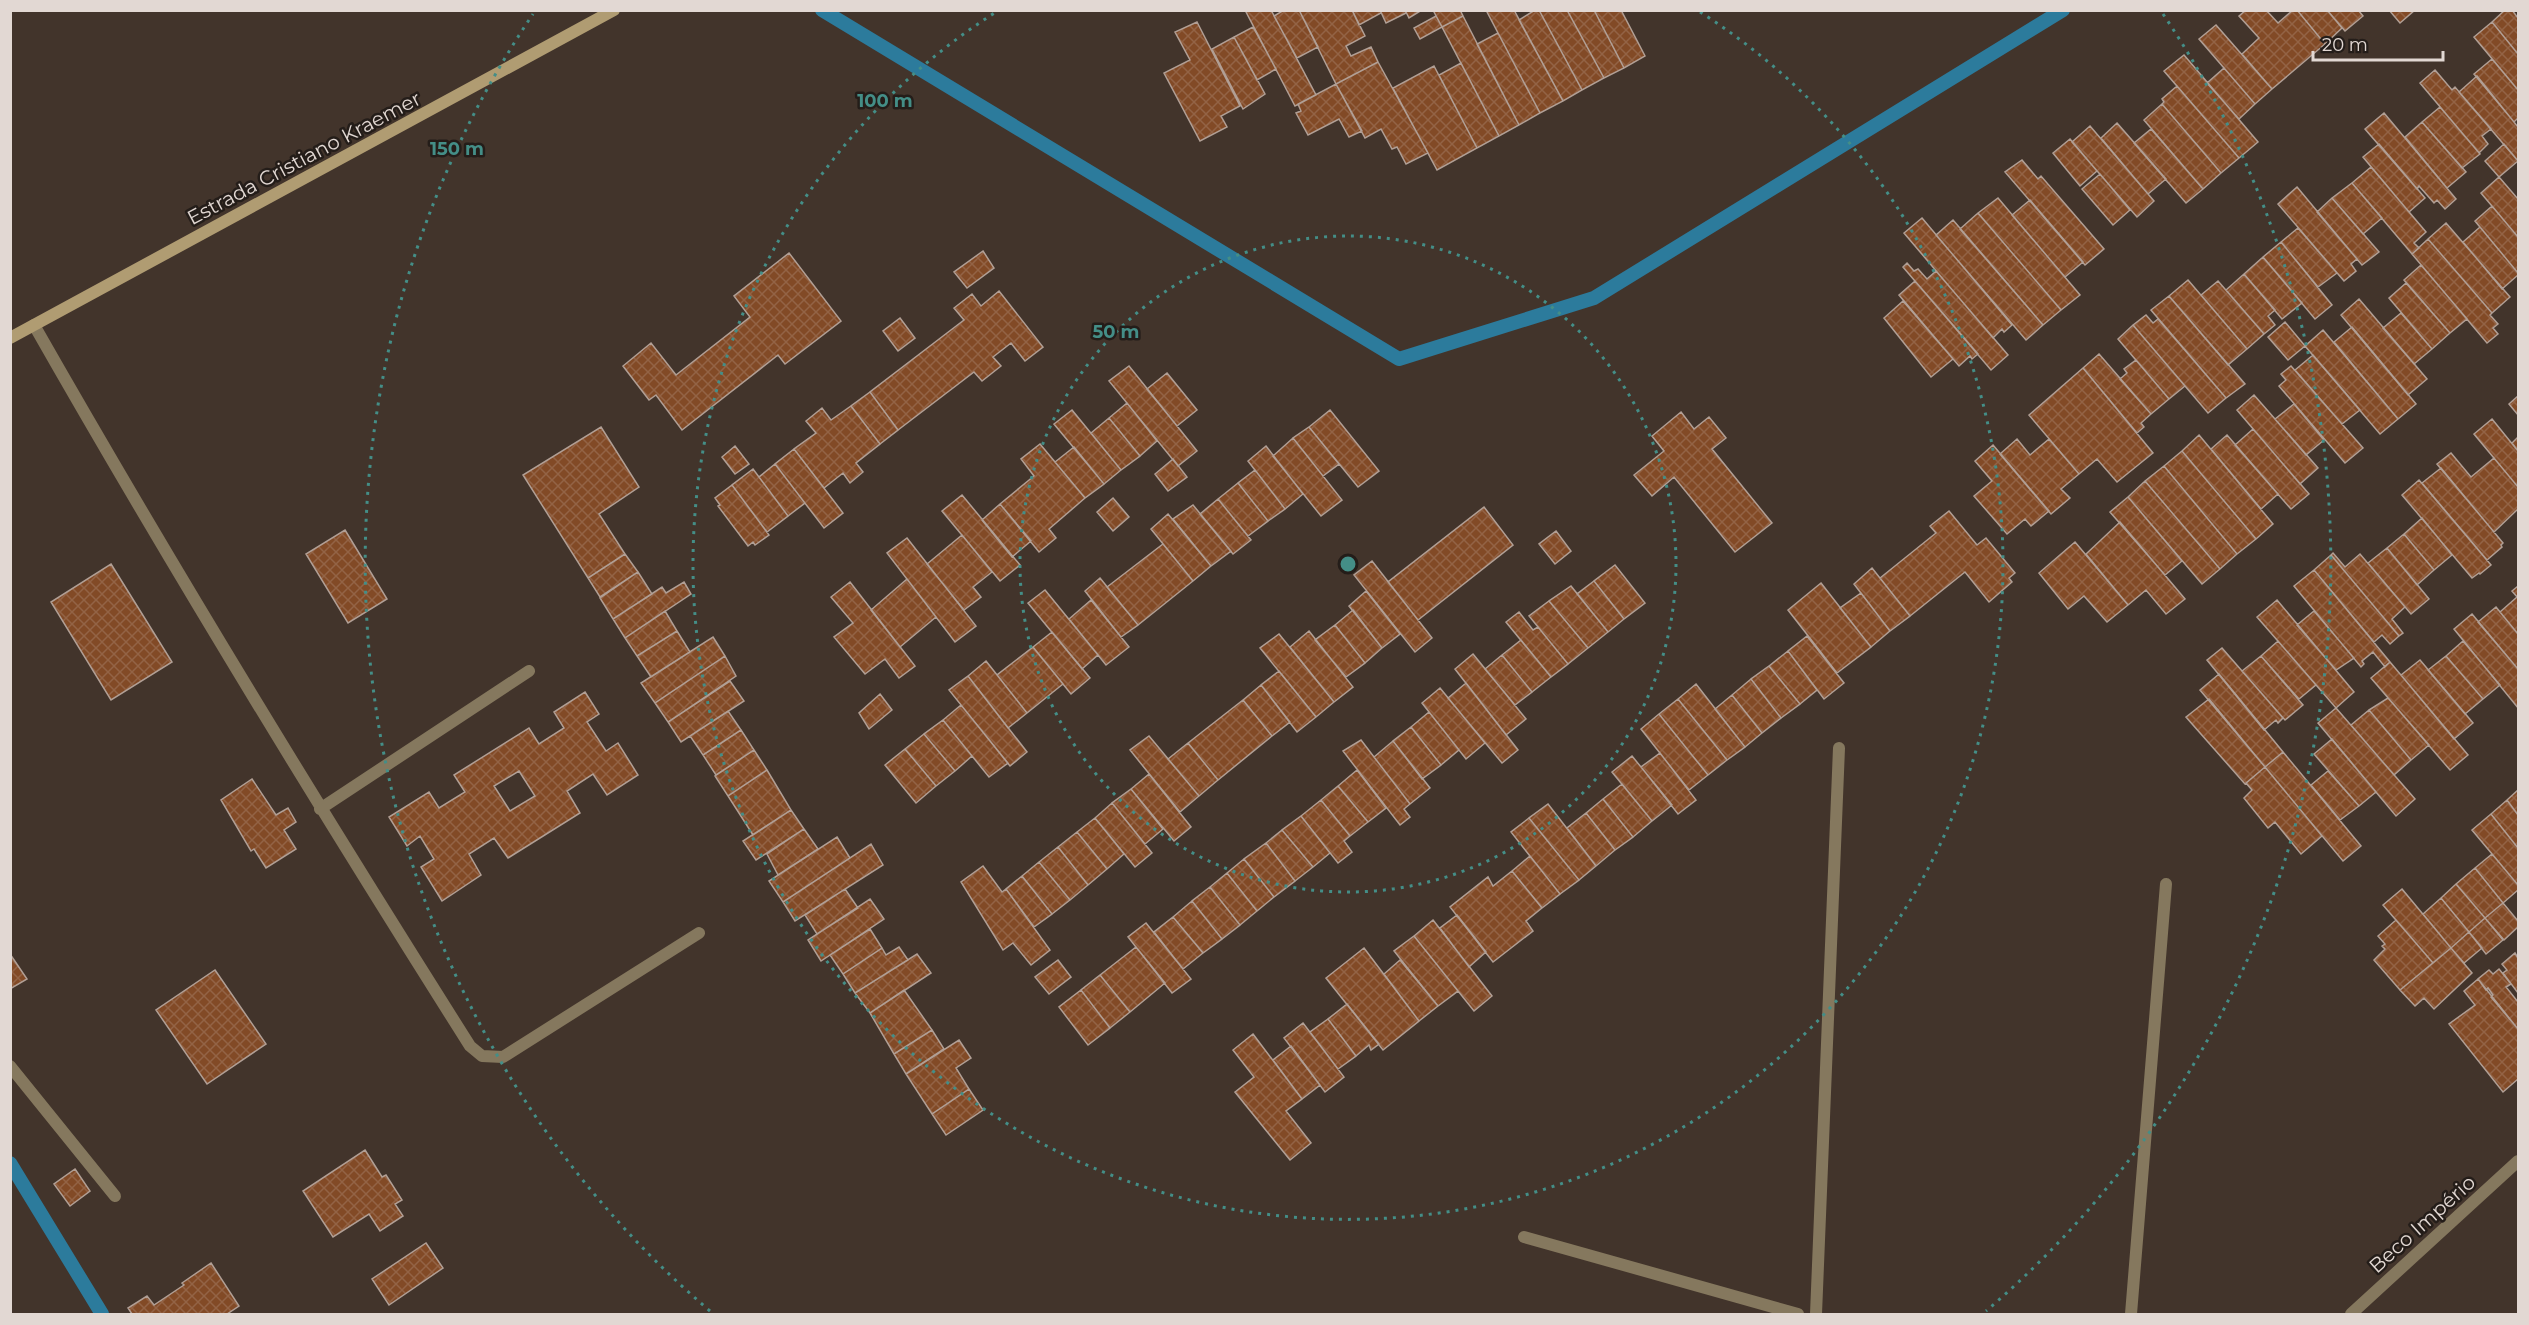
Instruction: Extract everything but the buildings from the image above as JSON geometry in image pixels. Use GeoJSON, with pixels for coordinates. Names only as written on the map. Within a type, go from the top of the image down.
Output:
{"type":"FeatureCollection","features":[{"type":"Feature","properties":{"kind":"main road","name":"Estrada Cristiano Kraemer"},"geometry":{"type":"LineString","coordinates":[[10,338],[614,10]]}},
{"type":"Feature","properties":{"kind":"street"},"geometry":{"type":"LineString","coordinates":[[34,325],[106,452],[320,810],[470,1046],[482,1056],[504,1057],[699,933]]}},
{"type":"Feature","properties":{"kind":"street"},"geometry":{"type":"LineString","coordinates":[[320,810],[529,671]]}},
{"type":"Feature","properties":{"kind":"street"},"geometry":{"type":"LineString","coordinates":[[1816,1314],[1839,748]]}},
{"type":"Feature","properties":{"kind":"street"},"geometry":{"type":"LineString","coordinates":[[2132,1314],[2166,884]]}},
{"type":"Feature","properties":{"kind":"street"},"geometry":{"type":"LineString","coordinates":[[10,1066],[115,1196]]}},
{"type":"Feature","properties":{"kind":"street","name":"Beco Império"},"geometry":{"type":"LineString","coordinates":[[2351,1314],[2518,1161]]}},
{"type":"Feature","properties":{"kind":"street"},"geometry":{"type":"LineString","coordinates":[[1524,1237],[1798,1314]]}},
{"type":"Feature","properties":{"kind":"waterway"},"geometry":{"type":"LineString","coordinates":[[822,10],[1399,359],[1594,298],[2063,10]]}},
{"type":"Feature","properties":{"kind":"waterway"},"geometry":{"type":"LineString","coordinates":[[10,1163],[102,1314]]}}]}
